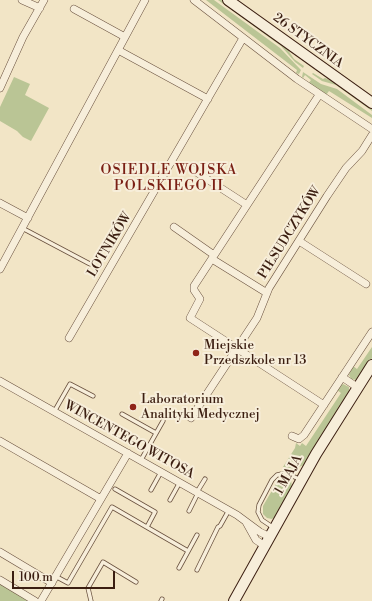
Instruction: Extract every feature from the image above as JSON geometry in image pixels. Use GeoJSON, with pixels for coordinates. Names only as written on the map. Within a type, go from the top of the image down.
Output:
{"type":"FeatureCollection","features":[{"type":"Feature","properties":{"kind":"street"},"geometry":{"type":"LineString","coordinates":[[22,0],[40,8]]}},
{"type":"Feature","properties":{"kind":"street"},"geometry":{"type":"LineString","coordinates":[[0,88],[23,37],[44,0]]}},
{"type":"Feature","properties":{"kind":"street"},"geometry":{"type":"LineString","coordinates":[[0,269],[145,0]]}},
{"type":"Feature","properties":{"kind":"street"},"geometry":{"type":"LineString","coordinates":[[194,0],[296,79],[372,128]]}},
{"type":"Feature","properties":{"kind":"street","name":"26 STYCZNIA"},"geometry":{"type":"LineString","coordinates":[[228,0],[372,103]]}},
{"type":"Feature","properties":{"kind":"street"},"geometry":{"type":"LineString","coordinates":[[74,9],[125,37]]}},
{"type":"Feature","properties":{"kind":"street","name":"LOTNIKÓW"},"geometry":{"type":"LineString","coordinates":[[69,338],[243,38]]}},
{"type":"Feature","properties":{"kind":"street"},"geometry":{"type":"LineString","coordinates":[[118,50],[208,100]]}},
{"type":"Feature","properties":{"kind":"street"},"geometry":{"type":"LineString","coordinates":[[319,95],[193,288],[200,299],[190,318],[324,405]]}},
{"type":"Feature","properties":{"kind":"street","name":"PIŁSUDCZYKÓW"},"geometry":{"type":"LineString","coordinates":[[191,418],[260,312],[267,293],[299,241],[346,168],[362,151],[372,135]]}},
{"type":"Feature","properties":{"kind":"street"},"geometry":{"type":"LineString","coordinates":[[190,168],[247,205]]}},
{"type":"Feature","properties":{"kind":"street"},"geometry":{"type":"LineString","coordinates":[[0,203],[28,218]]}},
{"type":"Feature","properties":{"kind":"street"},"geometry":{"type":"LineString","coordinates":[[174,226],[213,257],[267,293]]}},
{"type":"Feature","properties":{"kind":"street"},"geometry":{"type":"LineString","coordinates":[[299,241],[366,284]]}},
{"type":"Feature","properties":{"kind":"street"},"geometry":{"type":"LineString","coordinates":[[292,436],[298,439],[303,436],[372,332]]}},
{"type":"Feature","properties":{"kind":"street","name":"1 MAJA"},"geometry":{"type":"LineString","coordinates":[[234,601],[301,480],[357,387],[372,365]]}},
{"type":"Feature","properties":{"kind":"street"},"geometry":{"type":"LineString","coordinates":[[342,377],[357,387]]}},
{"type":"Feature","properties":{"kind":"street","name":"WINCENTEGO WITOSA"},"geometry":{"type":"LineString","coordinates":[[0,381],[229,510],[245,520],[256,540],[270,537]]}},
{"type":"Feature","properties":{"kind":"street"},"geometry":{"type":"LineString","coordinates":[[0,441],[101,500]]}},
{"type":"Feature","properties":{"kind":"street"},"geometry":{"type":"LineString","coordinates":[[41,601],[128,453]]}},
{"type":"Feature","properties":{"kind":"street"},"geometry":{"type":"LineString","coordinates":[[0,552],[53,580]]}},
{"type":"Feature","properties":{"kind":"street"},"geometry":{"type":"LineString","coordinates":[[0,580],[35,601]]}},
{"type":"Feature","properties":{"kind":"lane"},"geometry":{"type":"LineString","coordinates":[[22,228],[90,264]]}},
{"type":"Feature","properties":{"kind":"lane"},"geometry":{"type":"LineString","coordinates":[[54,412],[70,384],[93,396]]}},
{"type":"Feature","properties":{"kind":"lane"},"geometry":{"type":"LineString","coordinates":[[122,414],[156,433]]}},
{"type":"Feature","properties":{"kind":"lane"},"geometry":{"type":"LineString","coordinates":[[141,460],[163,421]]}},
{"type":"Feature","properties":{"kind":"lane"},"geometry":{"type":"LineString","coordinates":[[151,490],[161,472]]}},
{"type":"Feature","properties":{"kind":"lane"},"geometry":{"type":"LineString","coordinates":[[270,537],[258,512],[259,505],[272,480],[281,473],[286,473],[301,480]]}},
{"type":"Feature","properties":{"kind":"lane"},"geometry":{"type":"LineString","coordinates":[[189,510],[206,479]]}},
{"type":"Feature","properties":{"kind":"lane"},"geometry":{"type":"LineString","coordinates":[[170,500],[180,482]]}},
{"type":"Feature","properties":{"kind":"lane"},"geometry":{"type":"LineString","coordinates":[[115,490],[155,512],[147,527]]}},
{"type":"Feature","properties":{"kind":"lane"},"geometry":{"type":"LineString","coordinates":[[53,580],[68,584],[112,507],[188,551]]}},
{"type":"Feature","properties":{"kind":"lane"},"geometry":{"type":"LineString","coordinates":[[197,570],[218,527],[229,510]]}},
{"type":"Feature","properties":{"kind":"lane"},"geometry":{"type":"LineString","coordinates":[[179,568],[197,535]]}},
{"type":"Feature","properties":{"kind":"lane"},"geometry":{"type":"LineString","coordinates":[[91,601],[88,588],[103,562],[136,582]]}},
{"type":"Feature","properties":{"kind":"green space"},"geometry":{"type":"Polygon","coordinates":[[[206,0],[214,0],[280,48],[301,70],[299,74],[296,73],[297,70],[206,0]]]}},
{"type":"Feature","properties":{"kind":"green space"},"geometry":{"type":"Polygon","coordinates":[[[218,0],[222,0],[284,44],[294,59],[304,66],[303,68],[295,62],[281,46],[218,0]]]}},
{"type":"Feature","properties":{"kind":"green space"},"geometry":{"type":"Polygon","coordinates":[[[303,72],[321,84],[337,89],[372,115],[372,118],[329,91],[326,95],[308,84],[311,80],[305,75],[303,78],[302,77],[303,72]]]}},
{"type":"Feature","properties":{"kind":"green space"},"geometry":{"type":"Polygon","coordinates":[[[313,73],[323,79],[325,78],[332,81],[367,105],[372,109],[372,111],[336,85],[322,81],[312,74],[313,73]]]}},
{"type":"Feature","properties":{"kind":"green space"},"geometry":{"type":"Polygon","coordinates":[[[14,77],[30,84],[25,95],[49,108],[31,141],[0,121],[0,107],[14,77]]]}},
{"type":"Feature","properties":{"kind":"green space"},"geometry":{"type":"Polygon","coordinates":[[[372,347],[372,358],[359,378],[357,380],[351,379],[349,375],[353,366],[357,369],[372,347]]]}},
{"type":"Feature","properties":{"kind":"green space"},"geometry":{"type":"Polygon","coordinates":[[[343,384],[349,387],[349,393],[304,465],[294,469],[283,467],[295,448],[296,443],[300,446],[302,443],[306,446],[341,393],[337,390],[343,384]]]}},
{"type":"Feature","properties":{"kind":"green space"},"geometry":{"type":"Polygon","coordinates":[[[284,477],[291,480],[292,487],[275,517],[272,519],[267,518],[263,514],[263,506],[278,480],[284,477]]]}},
{"type":"Feature","properties":{"kind":"green space"},"geometry":{"type":"Polygon","coordinates":[[[0,584],[14,592],[28,601],[0,601],[0,584]]]}},
{"type":"Feature","properties":{"kind":"place","name":"Miejskie Przedszkole nr 13"},"geometry":{"type":"Point","coordinates":[196,353]}},
{"type":"Feature","properties":{"kind":"place","name":"Laboratorium Analityki Medycznej"},"geometry":{"type":"Point","coordinates":[133,407]}},
{"type":"Feature","properties":{"kind":"district","name":"OSIEDLE WOJSKA POLSKIEGO II"},"geometry":{"type":"Point","coordinates":[169,180]}}]}
